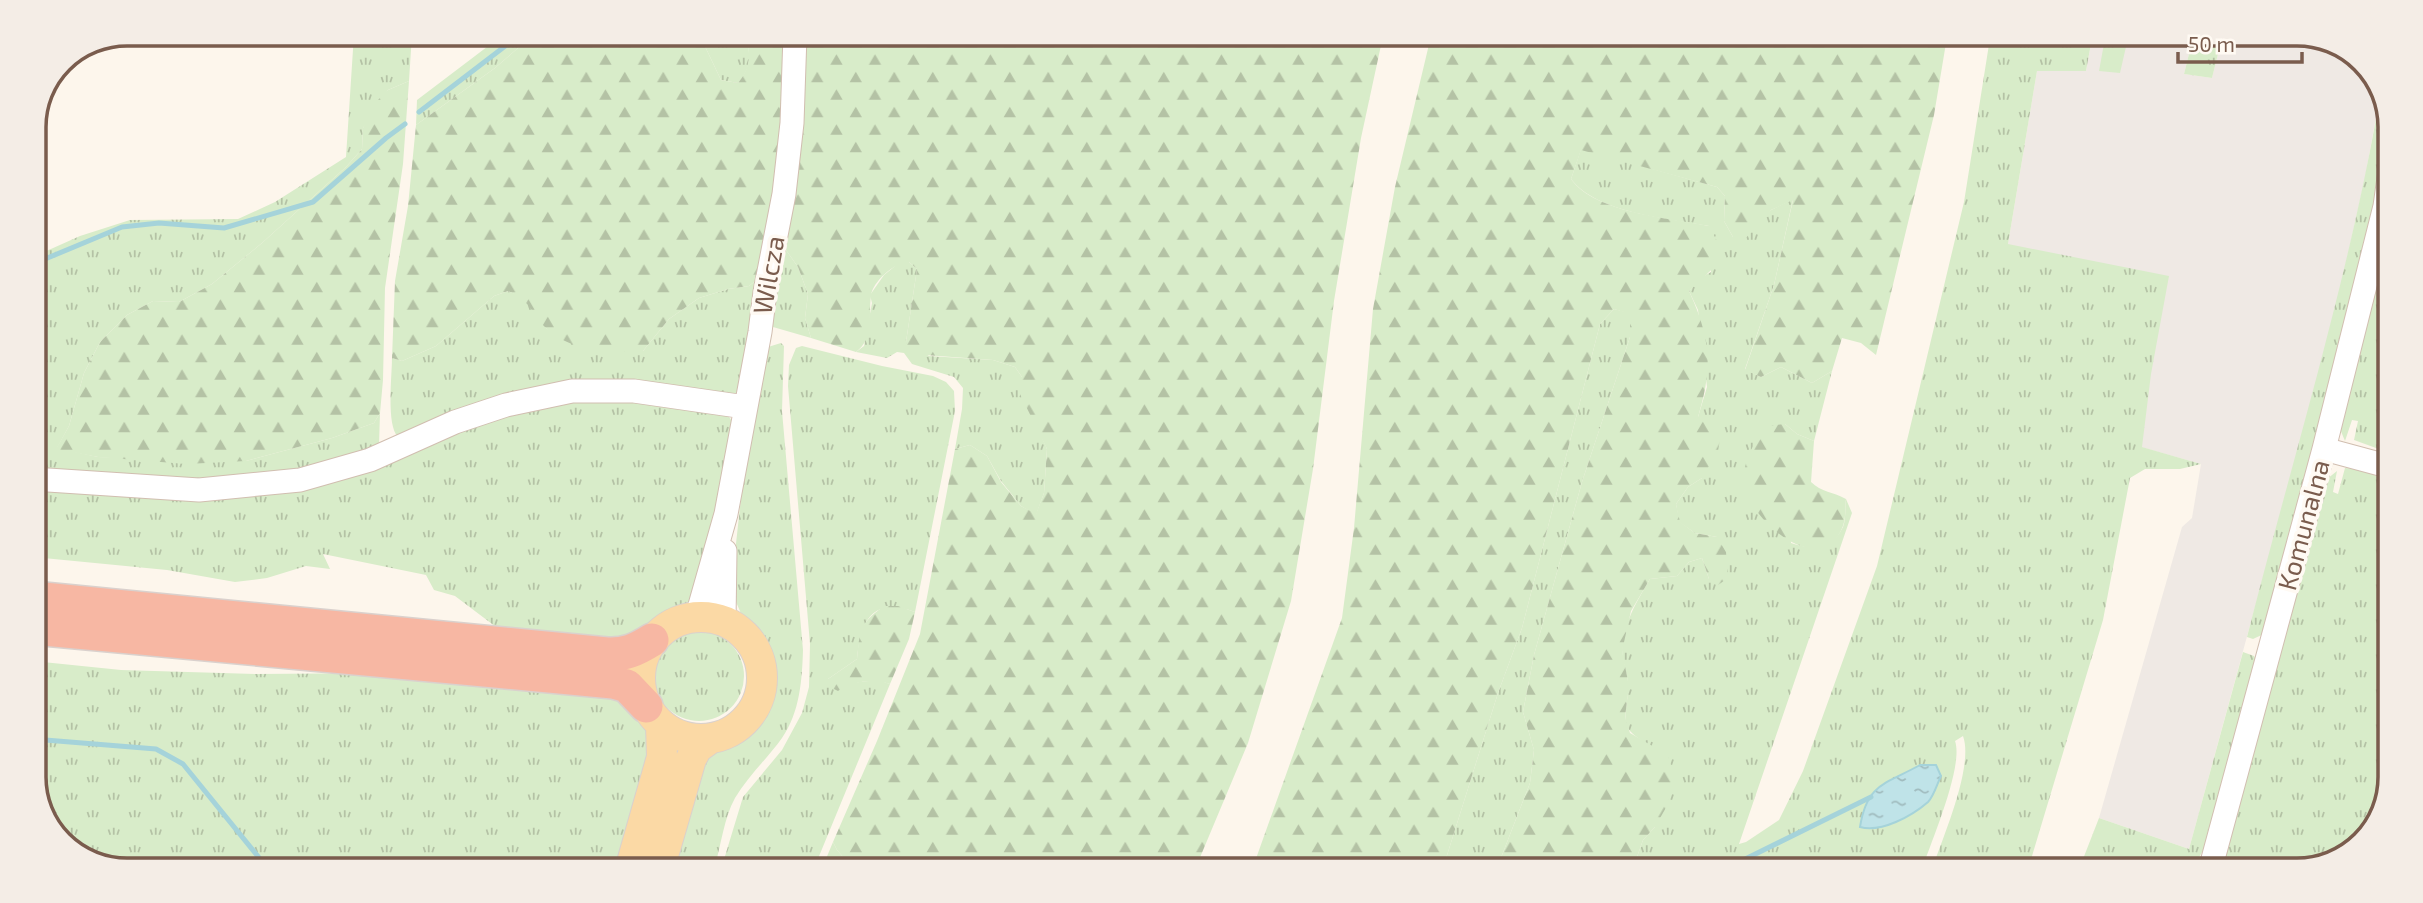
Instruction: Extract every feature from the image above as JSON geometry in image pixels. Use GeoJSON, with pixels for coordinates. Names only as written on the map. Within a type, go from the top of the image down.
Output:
{"type":"FeatureCollection","features":[{"type":"Feature","properties":{"kind":"highway"},"geometry":{"type":"LineString","coordinates":[[46,598],[619,655],[633,652],[652,640]]}},
{"type":"Feature","properties":{"kind":"highway"},"geometry":{"type":"LineString","coordinates":[[46,629],[613,682],[627,686],[654,715]]}},
{"type":"Feature","properties":{"kind":"main road"},"geometry":{"type":"LineString","coordinates":[[633,858],[662,757],[654,715],[640,683],[641,663],[652,640],[664,629],[678,621],[710,619],[742,632],[754,648],[761,668],[761,685],[758,699],[739,726],[711,738],[697,748],[691,760],[662,858]]}},
{"type":"Feature","properties":{"kind":"main road"},"geometry":{"type":"LineString","coordinates":[[654,715],[674,733],[689,738],[711,738]]}},
{"type":"Feature","properties":{"kind":"street","name":"Wilcza"},"geometry":{"type":"LineString","coordinates":[[710,619],[726,514],[788,168],[794,46]]}},
{"type":"Feature","properties":{"kind":"street","name":"Komunalna"},"geometry":{"type":"LineString","coordinates":[[2213,858],[2324,449],[2377,237]]}},
{"type":"Feature","properties":{"kind":"street"},"geometry":{"type":"LineString","coordinates":[[46,480],[199,490],[300,480],[370,460],[455,422],[572,391],[634,391],[745,407]]}},
{"type":"Feature","properties":{"kind":"street"},"geometry":{"type":"LineString","coordinates":[[2324,449],[2378,463]]}},
{"type":"Feature","properties":{"kind":"shaded area"},"geometry":{"type":"Polygon","coordinates":[[[2091,46],[2191,46],[2184,74],[2212,78],[2220,46],[2307,46],[2332,54],[2354,69],[2369,91],[2376,111],[2365,178],[2332,325],[2189,849],[2099,818],[2182,527],[2192,518],[2201,464],[2141,447],[2008,244],[2037,71],[2086,71],[2091,46]]]}},
{"type":"Feature","properties":{"kind":"green space"},"geometry":{"type":"Polygon","coordinates":[[[353,46],[411,46],[409,81],[388,90],[363,128],[362,149],[346,167],[212,284],[179,302],[153,301],[127,315],[100,342],[84,373],[69,426],[57,448],[98,457],[246,461],[332,438],[374,423],[380,413],[379,445],[370,450],[288,473],[219,481],[46,472],[46,251],[80,236],[130,220],[238,219],[275,202],[346,157],[353,46]]]}},
{"type":"Feature","properties":{"kind":"green space"},"geometry":{"type":"Polygon","coordinates":[[[488,46],[520,46],[495,68],[416,125],[417,100],[488,46]]]}},
{"type":"Feature","properties":{"kind":"green space"},"geometry":{"type":"Polygon","coordinates":[[[520,46],[705,46],[721,80],[738,83],[749,60],[748,46],[789,46],[765,273],[749,286],[699,298],[669,319],[643,351],[593,350],[568,343],[547,329],[527,304],[508,291],[494,296],[436,346],[402,361],[392,358],[395,281],[408,206],[416,125],[495,68],[520,46]]]}},
{"type":"Feature","properties":{"kind":"green space"},"geometry":{"type":"Polygon","coordinates":[[[705,46],[748,46],[749,60],[743,77],[738,83],[721,80],[705,46]]]}},
{"type":"Feature","properties":{"kind":"green space"},"geometry":{"type":"Polygon","coordinates":[[[800,46],[1381,46],[1361,138],[1334,301],[1313,469],[1291,601],[1248,743],[1200,858],[844,858],[837,850],[833,842],[920,634],[955,449],[970,445],[987,456],[1001,482],[1021,506],[1036,514],[1044,493],[1047,449],[1019,392],[1022,377],[1015,367],[993,360],[911,354],[906,342],[917,269],[909,262],[891,269],[875,285],[871,296],[870,326],[866,340],[856,352],[811,338],[805,318],[808,294],[781,234],[800,46]]]}},
{"type":"Feature","properties":{"kind":"green space"},"geometry":{"type":"Polygon","coordinates":[[[1429,46],[1946,46],[1934,115],[1876,355],[1861,343],[1842,338],[1832,371],[1812,383],[1781,367],[1761,377],[1745,370],[1774,285],[1793,200],[1771,210],[1745,239],[1733,237],[1724,221],[1725,196],[1717,187],[1581,150],[1571,179],[1582,190],[1615,207],[1709,226],[1717,241],[1720,260],[1689,291],[1702,324],[1707,353],[1706,383],[1698,417],[1712,421],[1721,433],[1718,451],[1702,478],[1688,487],[1676,504],[1680,522],[1695,533],[1717,537],[1726,552],[1728,578],[1718,585],[1709,579],[1702,558],[1689,562],[1677,576],[1650,579],[1631,611],[1622,651],[1629,686],[1625,717],[1630,733],[1668,755],[1674,776],[1668,804],[1655,827],[1643,840],[1637,858],[1501,858],[1530,783],[1534,750],[1523,712],[1534,655],[1582,482],[1630,337],[1630,314],[1614,309],[1600,324],[1522,628],[1498,693],[1446,858],[1256,858],[1342,618],[1354,528],[1373,309],[1395,187],[1429,46]]]}},
{"type":"Feature","properties":{"kind":"green space"},"geometry":{"type":"Polygon","coordinates":[[[1989,46],[2091,46],[2086,71],[2037,71],[2008,244],[2169,276],[2151,374],[2142,447],[2201,464],[2180,469],[2145,469],[2130,478],[2103,620],[2031,858],[1936,858],[1961,783],[1965,749],[1963,736],[1955,741],[1957,753],[1951,785],[1926,858],[1637,858],[1643,840],[1655,827],[1647,744],[1631,732],[1626,721],[1628,683],[1622,650],[1625,631],[1650,579],[1677,576],[1689,562],[1702,558],[1709,579],[1717,537],[1695,533],[1679,522],[1676,504],[1688,487],[1702,478],[1698,417],[1707,387],[1698,310],[1689,291],[1699,279],[1711,272],[1709,226],[1635,213],[1598,200],[1571,179],[1581,149],[1717,187],[1725,196],[1724,221],[1733,237],[1771,210],[1793,199],[1774,285],[1745,369],[1761,377],[1781,367],[1812,383],[1832,371],[1814,441],[1797,434],[1785,424],[1791,543],[1806,547],[1827,544],[1843,527],[1846,499],[1852,513],[1739,844],[1779,820],[1803,771],[1877,566],[1964,202],[1989,46]]]}},
{"type":"Feature","properties":{"kind":"green space"},"geometry":{"type":"Polygon","coordinates":[[[2104,46],[2126,46],[2120,73],[2099,71],[2104,46]]]}},
{"type":"Feature","properties":{"kind":"green space"},"geometry":{"type":"Polygon","coordinates":[[[2191,46],[2220,46],[2212,78],[2184,74],[2191,46]]]}},
{"type":"Feature","properties":{"kind":"green space"},"geometry":{"type":"Polygon","coordinates":[[[409,81],[403,164],[385,288],[380,413],[374,423],[332,438],[246,461],[186,464],[98,457],[56,449],[69,426],[84,373],[100,342],[127,315],[153,301],[179,302],[212,284],[262,243],[346,167],[362,149],[363,128],[372,106],[388,90],[409,81]]]}},
{"type":"Feature","properties":{"kind":"green space"},"geometry":{"type":"Polygon","coordinates":[[[2376,119],[2375,227],[2266,633],[2253,639],[2247,637],[2333,315],[2376,119]]]}},
{"type":"Feature","properties":{"kind":"green space"},"geometry":{"type":"Polygon","coordinates":[[[781,234],[808,294],[805,318],[811,338],[773,327],[768,322],[781,234]]]}},
{"type":"Feature","properties":{"kind":"green space"},"geometry":{"type":"Polygon","coordinates":[[[900,262],[909,262],[917,269],[906,342],[929,356],[993,360],[1015,367],[1022,377],[1047,449],[1044,493],[1036,515],[1021,506],[1001,481],[987,456],[970,445],[955,449],[963,388],[954,377],[912,364],[904,353],[897,352],[887,358],[856,352],[864,346],[872,303],[870,295],[884,275],[900,262]]]}},
{"type":"Feature","properties":{"kind":"green space"},"geometry":{"type":"Polygon","coordinates":[[[765,273],[738,390],[732,398],[632,383],[398,437],[394,431],[391,411],[392,358],[402,361],[436,346],[494,296],[508,291],[523,297],[547,329],[643,351],[669,319],[699,298],[749,286],[765,273]]]}},
{"type":"Feature","properties":{"kind":"green space"},"geometry":{"type":"Polygon","coordinates":[[[2377,277],[2378,449],[2354,440],[2358,421],[2352,420],[2345,441],[2340,429],[2377,277]]]}},
{"type":"Feature","properties":{"kind":"green space"},"geometry":{"type":"Polygon","coordinates":[[[1614,309],[1630,313],[1630,337],[1582,482],[1534,655],[1523,712],[1534,750],[1530,783],[1501,858],[1446,858],[1498,693],[1522,628],[1600,324],[1614,309]]]}},
{"type":"Feature","properties":{"kind":"green space"},"geometry":{"type":"Polygon","coordinates":[[[781,343],[784,346],[782,411],[803,650],[799,696],[793,718],[782,738],[735,798],[725,823],[717,858],[673,858],[702,763],[714,750],[744,733],[760,716],[770,694],[772,672],[765,647],[742,616],[734,597],[732,580],[741,498],[768,347],[781,343]]]}},
{"type":"Feature","properties":{"kind":"green space"},"geometry":{"type":"Polygon","coordinates":[[[802,346],[933,376],[946,382],[954,391],[955,411],[915,612],[888,608],[871,615],[862,633],[857,659],[828,679],[850,683],[878,680],[890,684],[818,858],[724,858],[743,797],[782,750],[802,713],[809,687],[810,644],[788,386],[789,365],[796,348],[802,346]]]}},
{"type":"Feature","properties":{"kind":"green space"},"geometry":{"type":"Polygon","coordinates":[[[623,396],[720,410],[733,424],[700,587],[692,601],[663,614],[637,636],[620,640],[504,633],[455,596],[434,590],[426,575],[323,554],[330,569],[306,566],[267,578],[235,582],[167,570],[46,558],[46,485],[244,493],[531,405],[623,396]]]}},
{"type":"Feature","properties":{"kind":"green space"},"geometry":{"type":"Polygon","coordinates":[[[1785,424],[1797,434],[1814,441],[1811,482],[1846,499],[1843,526],[1833,542],[1819,548],[1803,547],[1786,539],[1757,511],[1748,495],[1744,472],[1750,451],[1766,426],[1785,424]]]}},
{"type":"Feature","properties":{"kind":"green space"},"geometry":{"type":"Polygon","coordinates":[[[2345,468],[2364,471],[2378,478],[2378,776],[2373,802],[2354,834],[2322,853],[2296,858],[2225,858],[2223,854],[2327,479],[2337,471],[2333,492],[2338,494],[2345,468]]]}},
{"type":"Feature","properties":{"kind":"green space"},"geometry":{"type":"Polygon","coordinates":[[[884,606],[898,606],[915,612],[909,639],[890,684],[863,682],[838,691],[830,687],[828,679],[857,659],[862,628],[884,606]]]}},
{"type":"Feature","properties":{"kind":"green space"},"geometry":{"type":"Polygon","coordinates":[[[699,631],[716,634],[731,644],[741,659],[744,676],[741,693],[731,708],[716,718],[699,721],[682,718],[667,708],[657,693],[654,676],[657,659],[667,644],[682,634],[699,631]]]}},
{"type":"Feature","properties":{"kind":"green space"},"geometry":{"type":"Polygon","coordinates":[[[2243,652],[2254,656],[2257,663],[2206,845],[2199,858],[2083,858],[2099,818],[2189,849],[2243,652]]]}},
{"type":"Feature","properties":{"kind":"green space"},"geometry":{"type":"Polygon","coordinates":[[[46,662],[121,670],[255,674],[393,673],[610,694],[642,718],[650,734],[651,756],[623,858],[116,857],[91,849],[73,837],[62,826],[52,807],[46,782],[46,662]]]}},
{"type":"Feature","properties":{"kind":"green space"},"geometry":{"type":"Polygon","coordinates":[[[833,842],[844,858],[826,858],[833,842]]]}},
{"type":"Feature","properties":{"kind":"water"},"geometry":{"type":"Polygon","coordinates":[[[1920,765],[1936,765],[1941,776],[1928,802],[1896,822],[1877,828],[1860,827],[1863,812],[1873,793],[1888,781],[1920,765]]]}},
{"type":"Feature","properties":{"kind":"waterway"},"geometry":{"type":"LineString","coordinates":[[419,112],[505,46]]}},
{"type":"Feature","properties":{"kind":"waterway"},"geometry":{"type":"LineString","coordinates":[[46,259],[122,227],[159,223],[224,228],[313,202],[405,124]]}},
{"type":"Feature","properties":{"kind":"waterway"},"geometry":{"type":"LineString","coordinates":[[46,740],[156,749],[183,764],[259,858]]}},
{"type":"Feature","properties":{"kind":"waterway"},"geometry":{"type":"LineString","coordinates":[[1747,858],[1871,797]]}}]}
